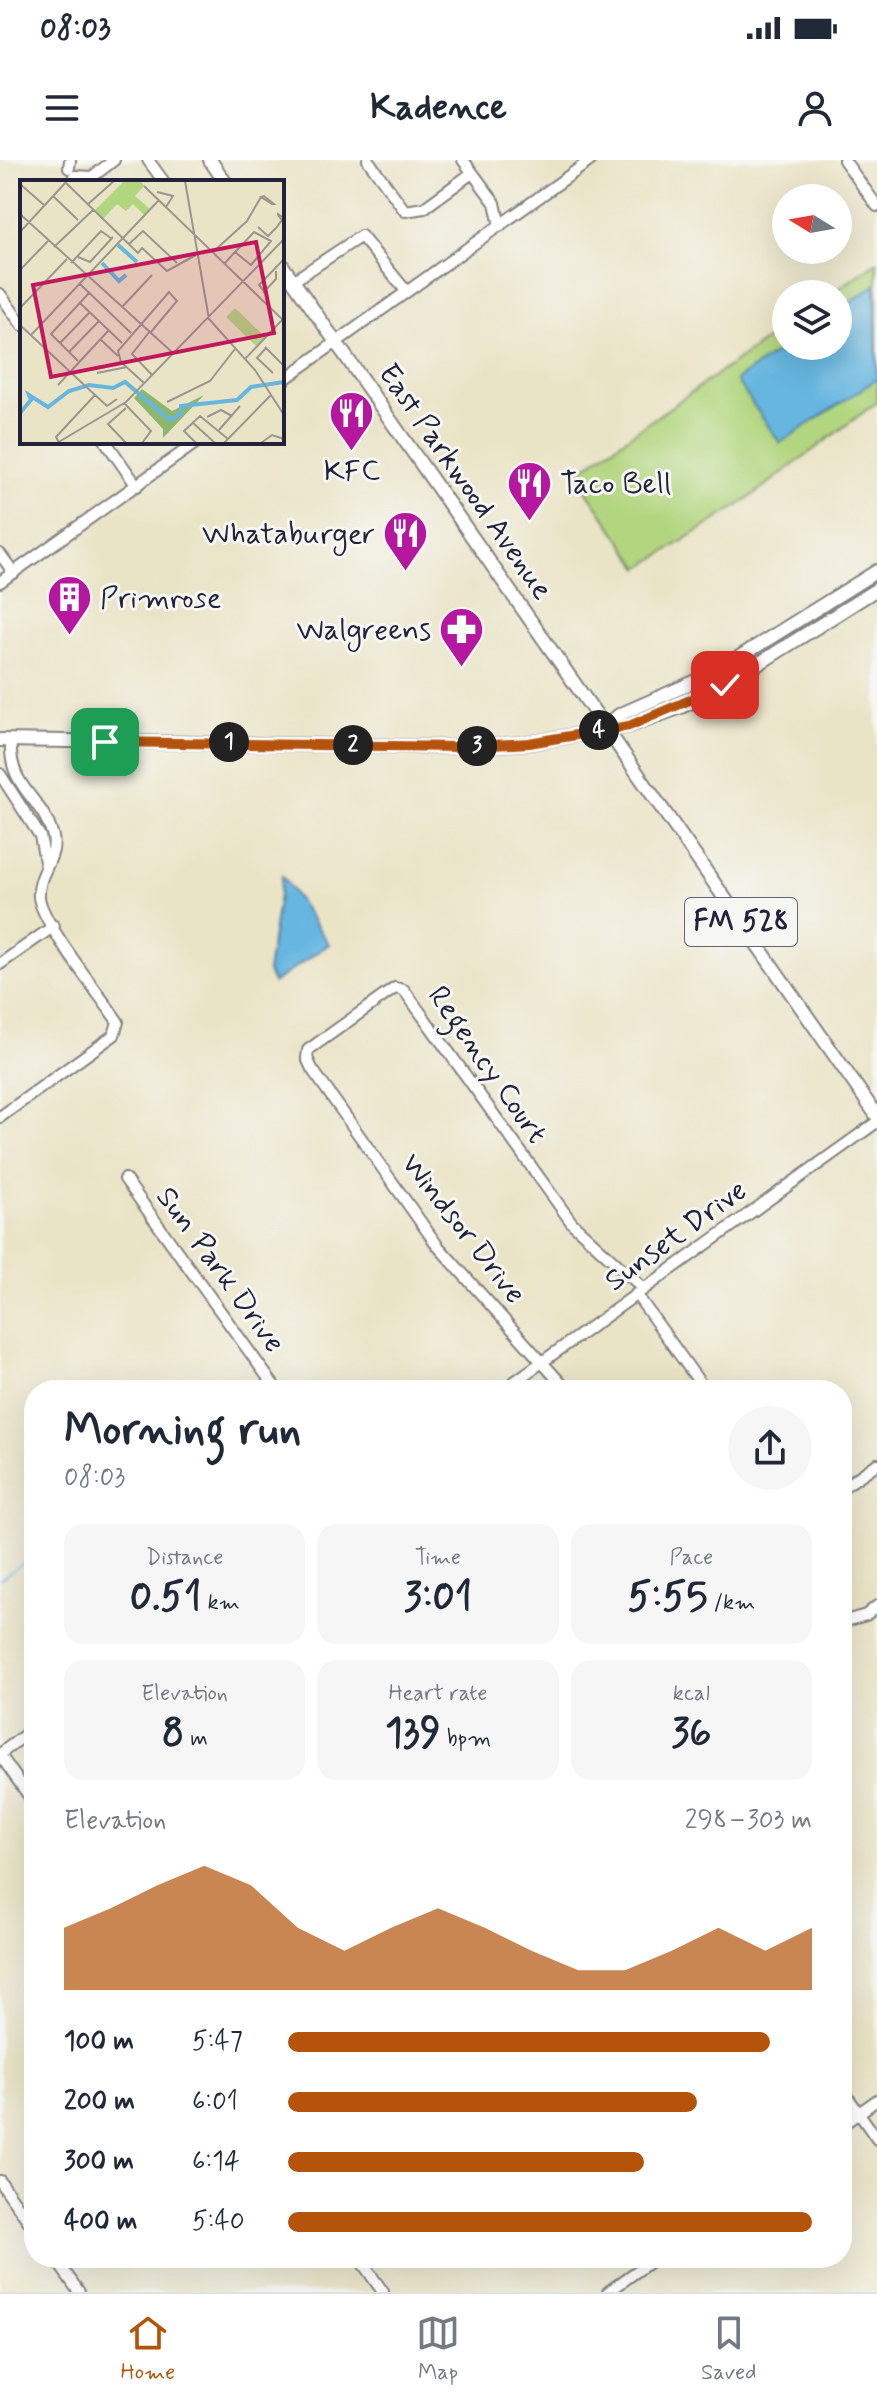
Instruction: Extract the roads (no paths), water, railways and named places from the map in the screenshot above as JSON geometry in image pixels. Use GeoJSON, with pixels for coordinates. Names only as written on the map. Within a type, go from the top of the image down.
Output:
{"type":"FeatureCollection","features":[{"type":"Feature","properties":{"kind":"main road"},"geometry":{"type":"LineString","coordinates":[[210,160],[224,180]]}},
{"type":"Feature","properties":{"kind":"main road","name":"East Parkwood Avenue"},"geometry":{"type":"LineString","coordinates":[[284,268],[604,728]]}},
{"type":"Feature","properties":{"kind":"main road"},"geometry":{"type":"LineString","coordinates":[[604,728],[619,715],[712,674],[877,571]]}},
{"type":"Feature","properties":{"kind":"main road"},"geometry":{"type":"LineString","coordinates":[[5,740],[460,747],[529,743],[629,726],[725,685],[877,589]]}},
{"type":"Feature","properties":{"kind":"main road","name":"FM 528"},"geometry":{"type":"LineString","coordinates":[[604,728],[877,1119]]}},
{"type":"Feature","properties":{"kind":"street"},"geometry":{"type":"LineString","coordinates":[[71,168],[92,177],[114,160]]}},
{"type":"Feature","properties":{"kind":"street"},"geometry":{"type":"LineString","coordinates":[[148,160],[163,180]]}},
{"type":"Feature","properties":{"kind":"street"},"geometry":{"type":"LineString","coordinates":[[368,160],[405,211],[424,208],[472,173]]}},
{"type":"Feature","properties":{"kind":"street"},"geometry":{"type":"LineString","coordinates":[[463,160],[495,203],[515,214]]}},
{"type":"Feature","properties":{"kind":"street"},"geometry":{"type":"LineString","coordinates":[[284,380],[591,160]]}},
{"type":"Feature","properties":{"kind":"street"},"geometry":{"type":"LineString","coordinates":[[844,160],[876,201]]}},
{"type":"Feature","properties":{"kind":"street"},"geometry":{"type":"LineString","coordinates":[[495,203],[500,226]]}},
{"type":"Feature","properties":{"kind":"street"},"geometry":{"type":"LineString","coordinates":[[293,281],[361,236],[406,291]]}},
{"type":"Feature","properties":{"kind":"street"},"geometry":{"type":"LineString","coordinates":[[0,294],[20,322]]}},
{"type":"Feature","properties":{"kind":"street"},"geometry":{"type":"LineString","coordinates":[[107,444],[137,486]]}},
{"type":"Feature","properties":{"kind":"street"},"geometry":{"type":"LineString","coordinates":[[0,582],[194,444]]}},
{"type":"Feature","properties":{"kind":"street"},"geometry":{"type":"LineString","coordinates":[[0,554],[14,573]]}},
{"type":"Feature","properties":{"kind":"street"},"geometry":{"type":"LineString","coordinates":[[5,740],[10,765],[51,828],[55,844],[53,857],[46,867]]}},
{"type":"Feature","properties":{"kind":"street"},"geometry":{"type":"LineString","coordinates":[[0,774],[40,836],[46,867],[39,900],[118,1022],[107,1040],[0,1117]]}},
{"type":"Feature","properties":{"kind":"street"},"geometry":{"type":"LineString","coordinates":[[17,802],[28,795]]}},
{"type":"Feature","properties":{"kind":"street"},"geometry":{"type":"LineString","coordinates":[[0,964],[54,926]]}},
{"type":"Feature","properties":{"kind":"street","name":"Regency Court"},"geometry":{"type":"LineString","coordinates":[[328,1092],[312,1069],[307,1058],[308,1050],[395,988],[404,990],[572,1223],[640,1291],[698,1380]]}},
{"type":"Feature","properties":{"kind":"street","name":"Windsor Drive"},"geometry":{"type":"LineString","coordinates":[[328,1092],[437,1245],[559,1380]]}},
{"type":"Feature","properties":{"kind":"street","name":"Sunset Drive"},"geometry":{"type":"LineString","coordinates":[[517,1380],[877,1119]]}},
{"type":"Feature","properties":{"kind":"street","name":"Sun Park Drive"},"geometry":{"type":"LineString","coordinates":[[125,1179],[270,1380]]}},
{"type":"Feature","properties":{"kind":"street"},"geometry":{"type":"LineString","coordinates":[[852,1481],[877,1464]]}},
{"type":"Feature","properties":{"kind":"street"},"geometry":{"type":"LineString","coordinates":[[852,1619],[866,1615],[877,1606]]}},
{"type":"Feature","properties":{"kind":"street"},"geometry":{"type":"LineString","coordinates":[[24,1736],[0,1754],[24,1789]]}},
{"type":"Feature","properties":{"kind":"street"},"geometry":{"type":"LineString","coordinates":[[852,2118],[877,2100]]}},
{"type":"Feature","properties":{"kind":"street"},"geometry":{"type":"LineString","coordinates":[[852,2102],[877,2139]]}},
{"type":"Feature","properties":{"kind":"street"},"geometry":{"type":"LineString","coordinates":[[0,2181],[24,2215]]}},
{"type":"Feature","properties":{"kind":"street"},"geometry":{"type":"LineString","coordinates":[[62,2268],[79,2292]]}},
{"type":"Feature","properties":{"kind":"street"},"geometry":{"type":"LineString","coordinates":[[366,2268],[383,2292]]}},
{"type":"Feature","properties":{"kind":"street"},"geometry":{"type":"LineString","coordinates":[[608,2292],[641,2268]]}},
{"type":"Feature","properties":{"kind":"water"},"geometry":{"type":"Polygon","coordinates":[[[875,285],[877,379],[780,443],[736,380],[772,356],[772,360],[852,360],[852,301],[875,285]]]}},
{"type":"Feature","properties":{"kind":"water"},"geometry":{"type":"Polygon","coordinates":[[[282,876],[329,944],[273,983],[267,971],[282,876]]]}},
{"type":"Feature","properties":{"kind":"waterway"},"geometry":{"type":"LineString","coordinates":[[0,1579],[24,1562]]}},
{"type":"Feature","properties":{"kind":"place","name":"KFC"},"geometry":{"type":"Point","coordinates":[352,452]}},
{"type":"Feature","properties":{"kind":"place","name":"Taco Bell"},"geometry":{"type":"Point","coordinates":[529,523]}},
{"type":"Feature","properties":{"kind":"place","name":"Whataburger"},"geometry":{"type":"Point","coordinates":[406,573]}},
{"type":"Feature","properties":{"kind":"place","name":"Primrose"},"geometry":{"type":"Point","coordinates":[69,637]}},
{"type":"Feature","properties":{"kind":"place","name":"Walgreens"},"geometry":{"type":"Point","coordinates":[462,669]}}]}
